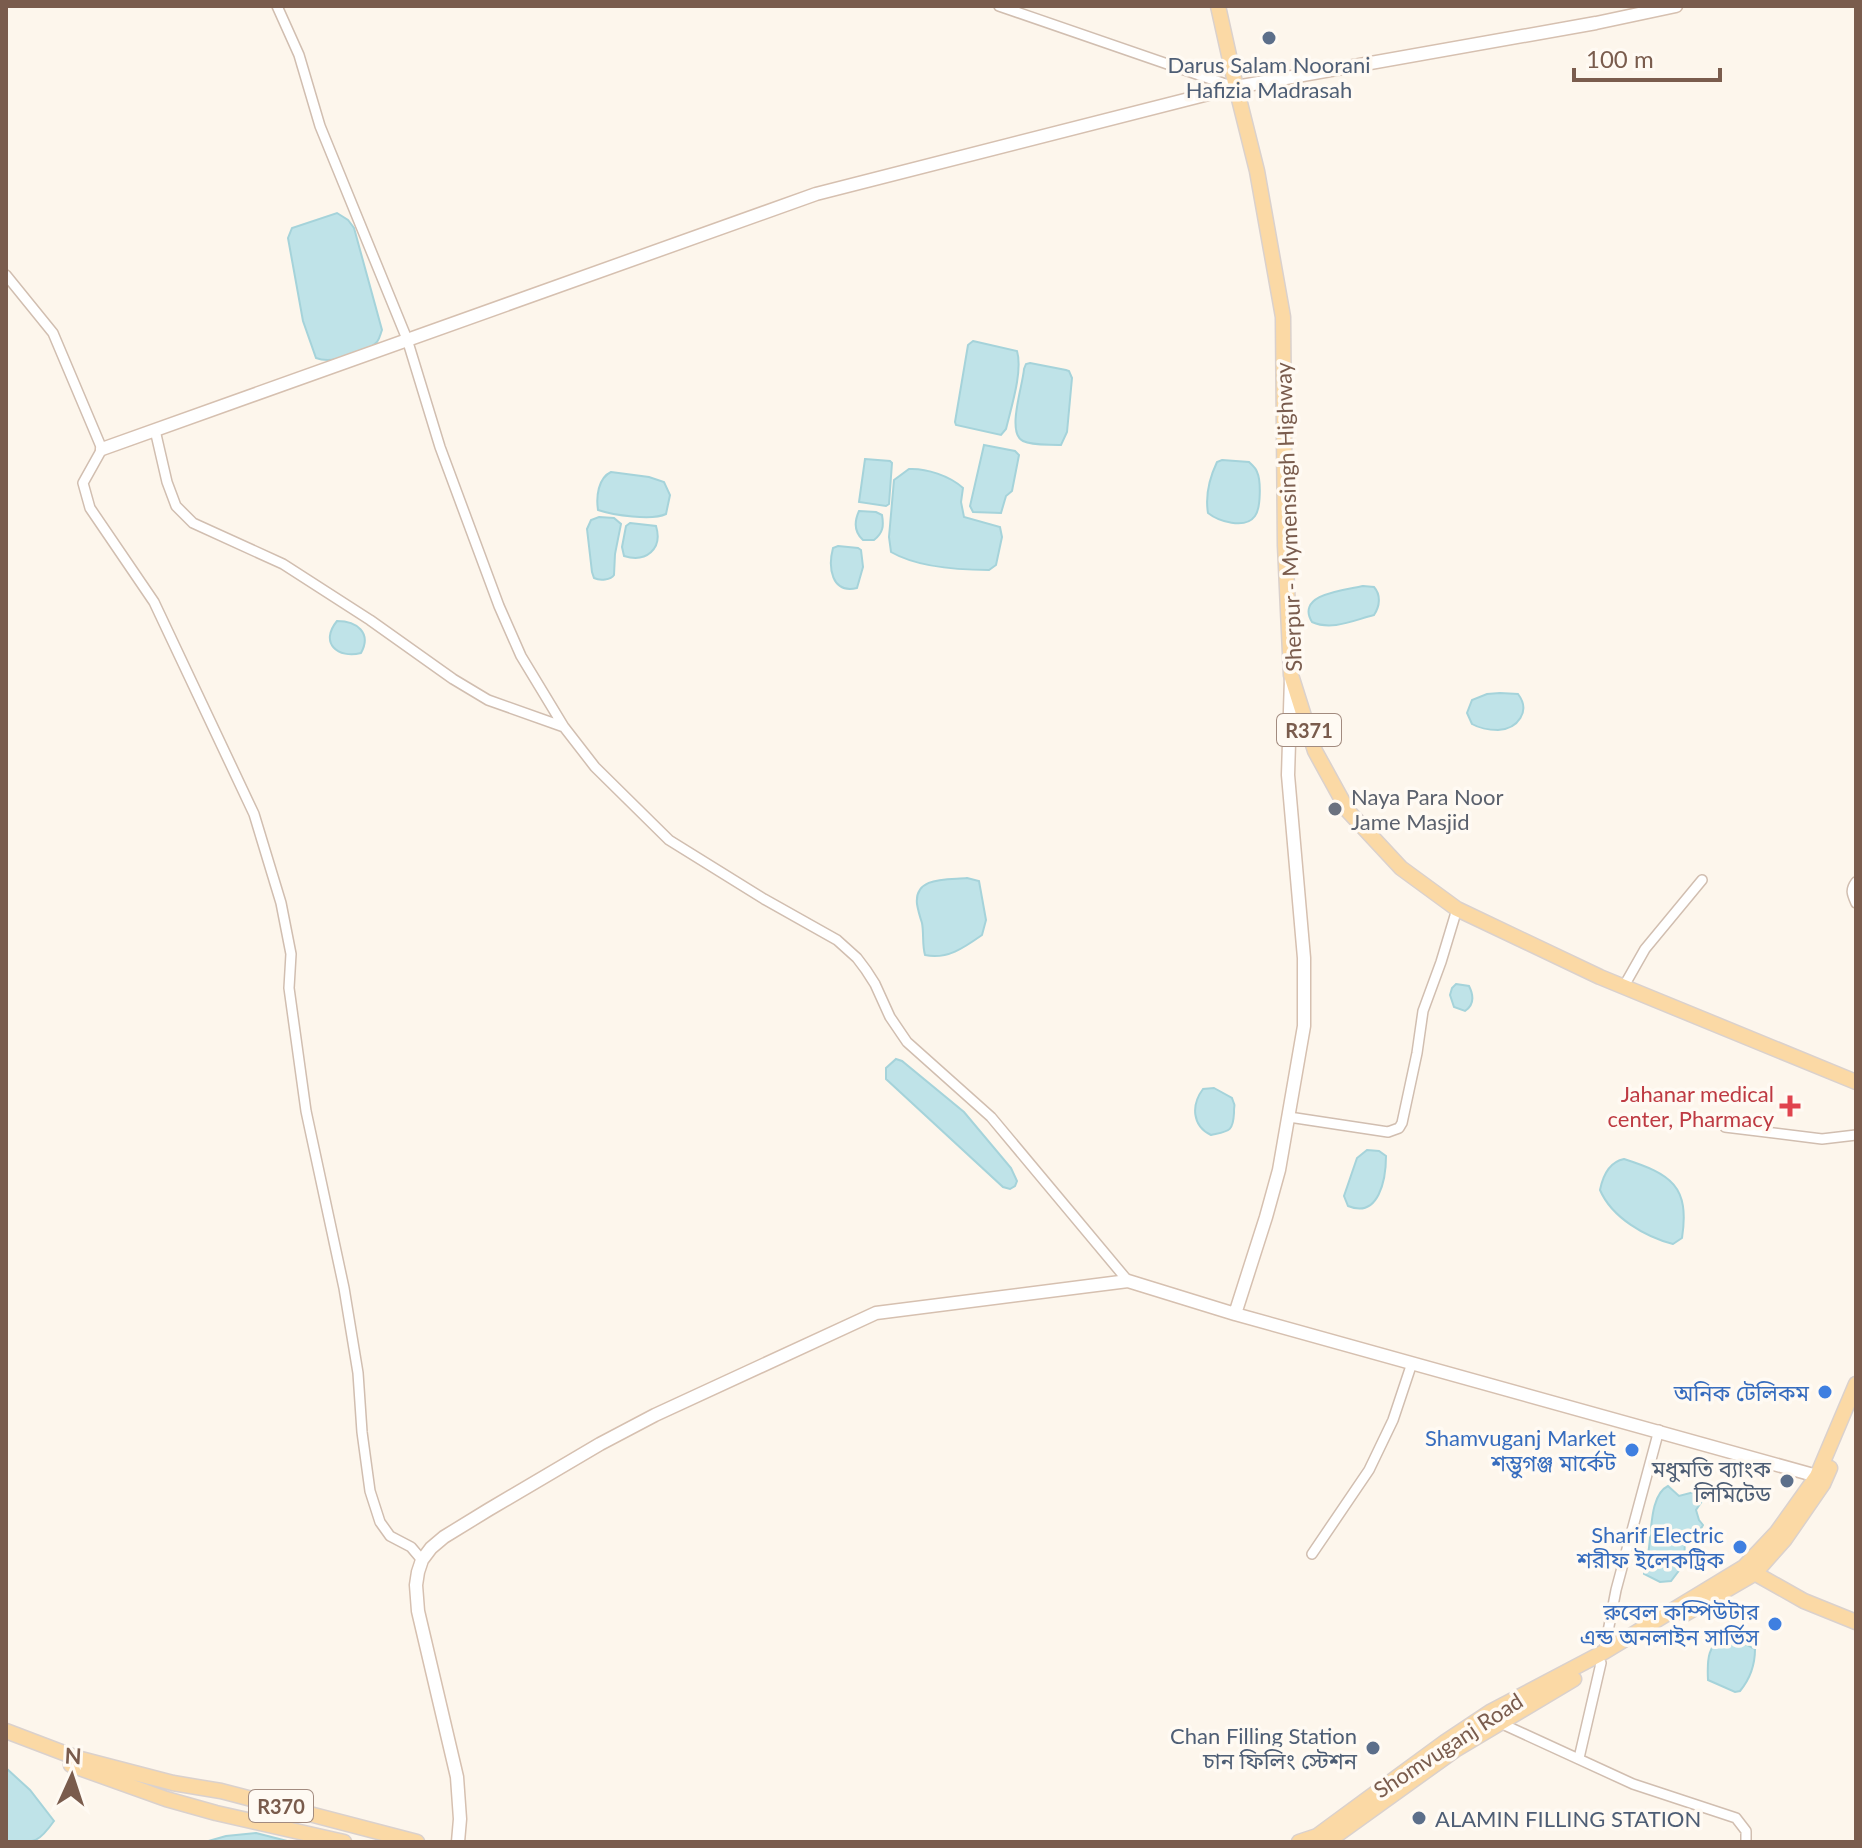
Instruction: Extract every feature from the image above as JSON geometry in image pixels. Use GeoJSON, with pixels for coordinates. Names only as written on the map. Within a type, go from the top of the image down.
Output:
{"type":"FeatureCollection","features":[{"type":"Feature","properties":{"kind":"main road","name":"R371"},"geometry":{"type":"LineString","coordinates":[[1218,6],[1236,87]]}},
{"type":"Feature","properties":{"kind":"main road","name":"Sherpur - Mymensingh Highway"},"geometry":{"type":"LineString","coordinates":[[1236,87],[1257,171],[1283,317],[1285,545],[1291,675],[1315,751],[1348,811],[1401,868],[1457,909],[1600,977],[1856,1082]]}},
{"type":"Feature","properties":{"kind":"main road","name":"Sherpur - Mymensingh Highway"},"geometry":{"type":"LineString","coordinates":[[1836,1073],[1856,1090]]}},
{"type":"Feature","properties":{"kind":"main road","name":"Shomvuganj Road"},"geometry":{"type":"LineString","coordinates":[[1749,1571],[1817,1476],[1856,1384]]}},
{"type":"Feature","properties":{"kind":"main road","name":"Shomvuganj Road"},"geometry":{"type":"LineString","coordinates":[[1327,1842],[1498,1722],[1749,1571],[1785,1539],[1823,1484],[1856,1404]]}},
{"type":"Feature","properties":{"kind":"main road"},"geometry":{"type":"LineString","coordinates":[[1749,1571],[1804,1601],[1856,1622]]}},
{"type":"Feature","properties":{"kind":"main road","name":"Shomvuganj Road"},"geometry":{"type":"LineString","coordinates":[[1299,1842],[1317,1836],[1490,1712],[1602,1657]]}},
{"type":"Feature","properties":{"kind":"main road","name":"R370"},"geometry":{"type":"LineString","coordinates":[[6,1731],[77,1758],[173,1783],[221,1791],[417,1842]]}},
{"type":"Feature","properties":{"kind":"main road","name":"R370"},"geometry":{"type":"LineString","coordinates":[[6,1740],[166,1799],[340,1841]]}},
{"type":"Feature","properties":{"kind":"street"},"geometry":{"type":"LineString","coordinates":[[277,6],[299,55],[320,126],[407,339],[440,447],[499,606],[521,656],[564,727],[595,767],[669,840],[837,940],[857,958],[907,1042],[991,1117],[1128,1281]]}},
{"type":"Feature","properties":{"kind":"street"},"geometry":{"type":"LineString","coordinates":[[999,6],[1236,87]]}},
{"type":"Feature","properties":{"kind":"street"},"geometry":{"type":"LineString","coordinates":[[422,1560],[411,1547],[390,1536],[380,1522],[370,1491],[358,1373],[344,1288],[306,1111],[289,988],[291,954],[281,903],[254,814],[154,602],[90,508],[83,483],[102,449],[816,194],[1236,87],[1676,6]]}},
{"type":"Feature","properties":{"kind":"street"},"geometry":{"type":"LineString","coordinates":[[6,275],[53,333],[102,449]]}},
{"type":"Feature","properties":{"kind":"street"},"geometry":{"type":"LineString","coordinates":[[155,430],[171,494],[176,506],[193,523],[283,564],[488,700],[564,727]]}},
{"type":"Feature","properties":{"kind":"street"},"geometry":{"type":"LineString","coordinates":[[1235,1314],[1276,1182],[1304,1026],[1304,972],[1288,775],[1291,675]]}},
{"type":"Feature","properties":{"kind":"street"},"geometry":{"type":"LineString","coordinates":[[1624,986],[1645,949],[1702,880]]}},
{"type":"Feature","properties":{"kind":"street"},"geometry":{"type":"LineString","coordinates":[[1856,882],[1852,887],[1856,903]]}},
{"type":"Feature","properties":{"kind":"street"},"geometry":{"type":"LineString","coordinates":[[1289,1117],[1388,1132],[1399,1128],[1417,1053],[1423,1011],[1457,909]]}},
{"type":"Feature","properties":{"kind":"street"},"geometry":{"type":"LineString","coordinates":[[1725,1127],[1822,1139],[1856,1135]]}},
{"type":"Feature","properties":{"kind":"street"},"geometry":{"type":"LineString","coordinates":[[458,1842],[457,1777],[418,1611],[416,1585],[422,1560],[431,1548],[444,1537],[600,1444],[655,1415],[876,1313],[1128,1281],[1235,1314],[1817,1476]]}},
{"type":"Feature","properties":{"kind":"street"},"geometry":{"type":"LineString","coordinates":[[1312,1554],[1369,1470],[1393,1420],[1412,1363]]}},
{"type":"Feature","properties":{"kind":"street"},"geometry":{"type":"LineString","coordinates":[[1579,1758],[1616,1590],[1659,1430]]}},
{"type":"Feature","properties":{"kind":"street"},"geometry":{"type":"LineString","coordinates":[[1498,1722],[1633,1784],[1736,1818],[1746,1831],[1746,1842]]}},
{"type":"Feature","properties":{"kind":"water"},"geometry":{"type":"Polygon","coordinates":[[[337,213],[354,228],[382,330],[377,342],[357,354],[322,360],[316,358],[303,321],[288,238],[292,228],[337,213]]]}},
{"type":"Feature","properties":{"kind":"water"},"geometry":{"type":"Polygon","coordinates":[[[973,341],[1017,351],[1019,369],[1016,390],[1006,429],[1001,435],[956,425],[955,422],[968,345],[973,341]]]}},
{"type":"Feature","properties":{"kind":"water"},"geometry":{"type":"Polygon","coordinates":[[[1030,363],[1069,371],[1072,378],[1067,432],[1061,445],[1031,444],[1018,436],[1017,408],[1024,369],[1030,363]]]}},
{"type":"Feature","properties":{"kind":"water"},"geometry":{"type":"Polygon","coordinates":[[[984,445],[1015,451],[1019,455],[1012,491],[1006,496],[1001,513],[973,512],[970,506],[984,445]]]}},
{"type":"Feature","properties":{"kind":"water"},"geometry":{"type":"Polygon","coordinates":[[[865,459],[892,463],[889,504],[886,506],[859,502],[865,459]]]}},
{"type":"Feature","properties":{"kind":"water"},"geometry":{"type":"Polygon","coordinates":[[[1217,462],[1249,462],[1256,471],[1259,481],[1257,512],[1245,523],[1232,523],[1208,513],[1210,481],[1217,462]]]}},
{"type":"Feature","properties":{"kind":"water"},"geometry":{"type":"Polygon","coordinates":[[[909,469],[938,474],[958,484],[963,488],[961,502],[964,517],[1000,527],[1002,537],[996,565],[989,570],[939,567],[891,552],[889,537],[894,480],[909,469]]]}},
{"type":"Feature","properties":{"kind":"water"},"geometry":{"type":"Polygon","coordinates":[[[611,472],[664,482],[670,495],[666,514],[642,517],[598,510],[599,488],[611,472]]]}},
{"type":"Feature","properties":{"kind":"water"},"geometry":{"type":"Polygon","coordinates":[[[859,511],[882,515],[882,529],[874,540],[863,540],[858,534],[856,523],[859,511]]]}},
{"type":"Feature","properties":{"kind":"water"},"geometry":{"type":"Polygon","coordinates":[[[614,518],[621,524],[614,575],[605,580],[594,578],[587,529],[591,520],[614,518]]]}},
{"type":"Feature","properties":{"kind":"water"},"geometry":{"type":"Polygon","coordinates":[[[630,523],[656,526],[655,547],[646,556],[624,556],[622,547],[626,526],[630,523]]]}},
{"type":"Feature","properties":{"kind":"water"},"geometry":{"type":"Polygon","coordinates":[[[833,548],[861,550],[863,567],[857,588],[842,587],[833,577],[833,548]]]}},
{"type":"Feature","properties":{"kind":"water"},"geometry":{"type":"Polygon","coordinates":[[[1363,586],[1374,587],[1378,593],[1374,615],[1335,625],[1312,622],[1310,605],[1316,599],[1363,586]]]}},
{"type":"Feature","properties":{"kind":"water"},"geometry":{"type":"Polygon","coordinates":[[[337,621],[351,623],[364,634],[361,653],[345,654],[334,648],[330,636],[337,621]]]}},
{"type":"Feature","properties":{"kind":"water"},"geometry":{"type":"Polygon","coordinates":[[[1500,693],[1518,694],[1522,700],[1523,713],[1517,723],[1498,730],[1472,724],[1467,713],[1472,700],[1500,693]]]}},
{"type":"Feature","properties":{"kind":"water"},"geometry":{"type":"Polygon","coordinates":[[[967,878],[979,881],[986,920],[982,935],[948,954],[925,955],[917,904],[921,888],[934,881],[967,878]]]}},
{"type":"Feature","properties":{"kind":"water"},"geometry":{"type":"Polygon","coordinates":[[[1456,984],[1469,986],[1471,990],[1472,1003],[1465,1011],[1454,1007],[1450,995],[1456,984]]]}},
{"type":"Feature","properties":{"kind":"water"},"geometry":{"type":"Polygon","coordinates":[[[896,1059],[964,1112],[1011,1168],[1017,1181],[1015,1186],[1010,1189],[1003,1187],[886,1079],[886,1068],[896,1059]]]}},
{"type":"Feature","properties":{"kind":"water"},"geometry":{"type":"Polygon","coordinates":[[[1214,1088],[1232,1098],[1234,1113],[1229,1130],[1211,1135],[1197,1121],[1195,1108],[1203,1089],[1214,1088]]]}},
{"type":"Feature","properties":{"kind":"water"},"geometry":{"type":"Polygon","coordinates":[[[1367,1150],[1379,1151],[1386,1156],[1384,1175],[1374,1202],[1359,1209],[1348,1206],[1344,1196],[1357,1158],[1367,1150]]]}},
{"type":"Feature","properties":{"kind":"water"},"geometry":{"type":"Polygon","coordinates":[[[1624,1159],[1654,1170],[1674,1185],[1680,1194],[1684,1220],[1682,1238],[1673,1244],[1631,1225],[1605,1200],[1600,1190],[1605,1174],[1614,1163],[1624,1159]]]}},
{"type":"Feature","properties":{"kind":"water"},"geometry":{"type":"Polygon","coordinates":[[[1668,1486],[1679,1496],[1694,1492],[1703,1495],[1696,1510],[1703,1525],[1699,1532],[1685,1539],[1684,1564],[1671,1581],[1660,1582],[1644,1574],[1644,1571],[1654,1506],[1668,1486]]]}},
{"type":"Feature","properties":{"kind":"water"},"geometry":{"type":"Polygon","coordinates":[[[1728,1635],[1755,1649],[1749,1677],[1740,1691],[1735,1692],[1708,1680],[1708,1659],[1712,1647],[1728,1635]]]}},
{"type":"Feature","properties":{"kind":"water"},"geometry":{"type":"Polygon","coordinates":[[[6,1768],[30,1790],[54,1821],[39,1838],[6,1842],[6,1768]]]}},
{"type":"Feature","properties":{"kind":"water"},"geometry":{"type":"Polygon","coordinates":[[[256,1833],[291,1842],[205,1842],[226,1836],[256,1833]]]}},
{"type":"Feature","properties":{"kind":"place","name":"Darus Salam Noorani Hafizia Madrasah"},"geometry":{"type":"Point","coordinates":[1269,38]}},
{"type":"Feature","properties":{"kind":"place","name":"Naya Para Noor Jame Masjid"},"geometry":{"type":"Point","coordinates":[1335,809]}},
{"type":"Feature","properties":{"kind":"place","name":"Jahanar medical center, Pharmacy"},"geometry":{"type":"Point","coordinates":[1790,1106]}},
{"type":"Feature","properties":{"kind":"place","name":"অনিক টেলিকম"},"geometry":{"type":"Point","coordinates":[1825,1392]}},
{"type":"Feature","properties":{"kind":"place","name":"Shamvuganj Market শম্ভুগঞ্জ মার্কেট"},"geometry":{"type":"Point","coordinates":[1632,1450]}},
{"type":"Feature","properties":{"kind":"place","name":"মধুমতি ব্যাংক লিমিটেড"},"geometry":{"type":"Point","coordinates":[1787,1481]}},
{"type":"Feature","properties":{"kind":"place","name":"Sharif Electric শরীফ ইলেকট্রিক"},"geometry":{"type":"Point","coordinates":[1740,1547]}},
{"type":"Feature","properties":{"kind":"place","name":"রুবেল কম্পিউটার এন্ড অনলাইন সার্ভিস"},"geometry":{"type":"Point","coordinates":[1775,1624]}},
{"type":"Feature","properties":{"kind":"place","name":"Chan Filling Station চান ফিলিং স্টেশন"},"geometry":{"type":"Point","coordinates":[1373,1748]}},
{"type":"Feature","properties":{"kind":"place","name":"ALAMIN FILLING STATION"},"geometry":{"type":"Point","coordinates":[1419,1818]}}]}
